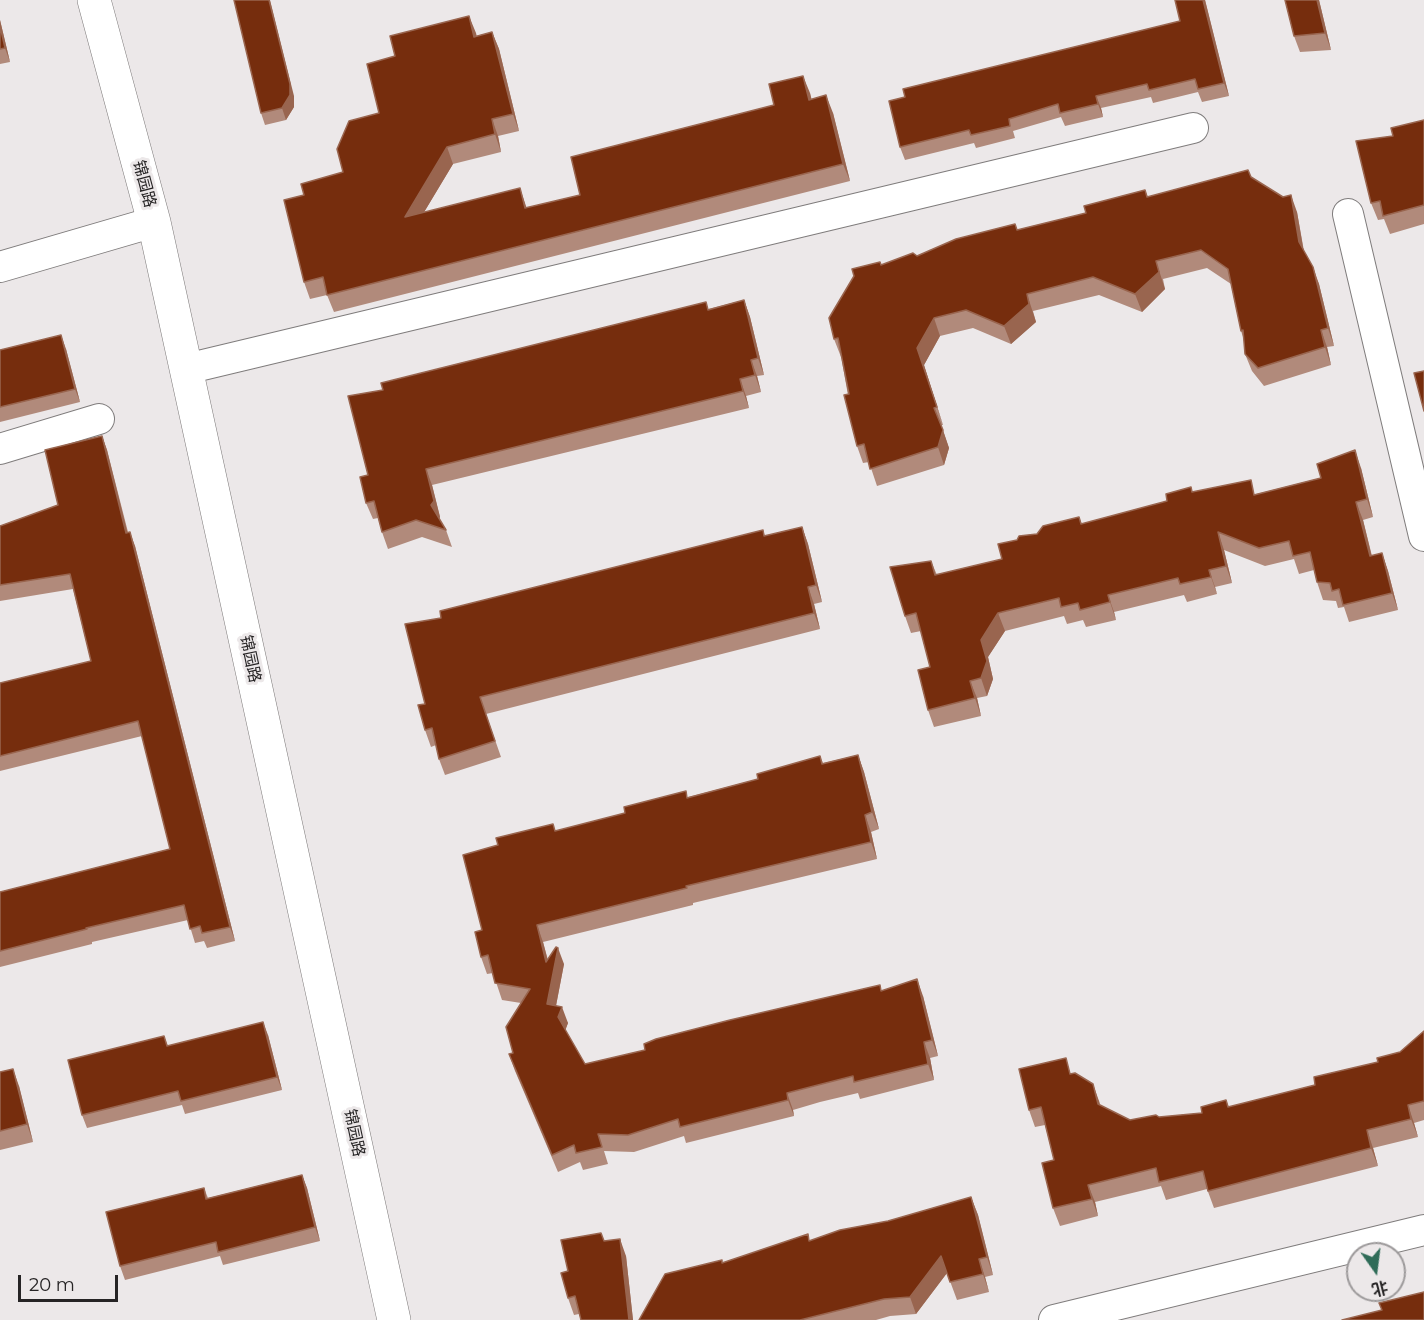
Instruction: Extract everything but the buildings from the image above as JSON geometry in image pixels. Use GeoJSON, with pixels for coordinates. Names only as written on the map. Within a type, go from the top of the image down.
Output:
{"type":"FeatureCollection","features":[{"type":"Feature","properties":{"kind":"street","name":"锦园路"},"geometry":{"type":"LineString","coordinates":[[94,0],[154,222],[394,1320]]}},
{"type":"Feature","properties":{"kind":"street"},"geometry":{"type":"LineString","coordinates":[[186,369],[1193,128]]}},
{"type":"Feature","properties":{"kind":"street"},"geometry":{"type":"LineString","coordinates":[[1348,214],[1424,536]]}},
{"type":"Feature","properties":{"kind":"street"},"geometry":{"type":"LineString","coordinates":[[0,267],[154,222]]}},
{"type":"Feature","properties":{"kind":"street"},"geometry":{"type":"LineString","coordinates":[[0,449],[99,419]]}},
{"type":"Feature","properties":{"kind":"street"},"geometry":{"type":"LineString","coordinates":[[1054,1320],[1424,1230]]}}]}
